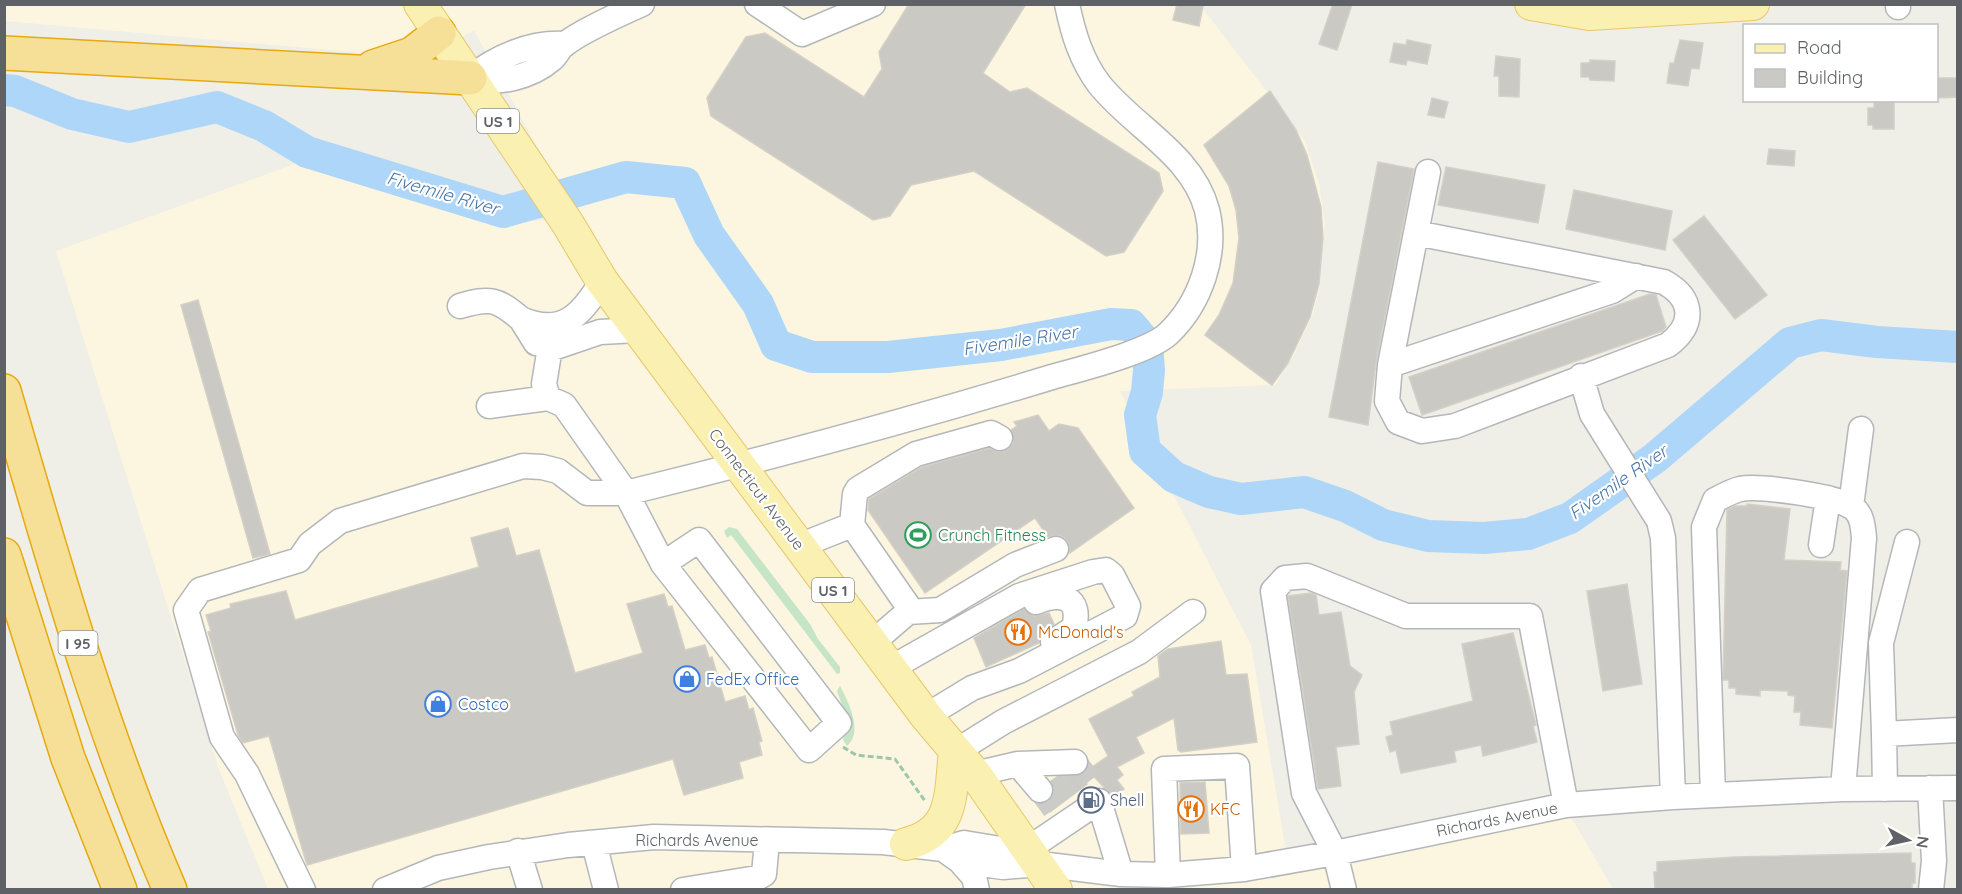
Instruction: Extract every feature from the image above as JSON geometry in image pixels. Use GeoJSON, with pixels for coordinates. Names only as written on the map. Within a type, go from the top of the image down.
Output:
{"type":"FeatureCollection","features":[{"type":"Feature","properties":{"kind":"highway"},"geometry":{"type":"LineString","coordinates":[[320,71],[388,64],[412,54],[439,33]]}},
{"type":"Feature","properties":{"kind":"highway"},"geometry":{"type":"LineString","coordinates":[[4,53],[470,78]]}},
{"type":"Feature","properties":{"kind":"highway","name":"I 95"},"geometry":{"type":"LineString","coordinates":[[4,391],[86,669],[129,789],[170,890]]}},
{"type":"Feature","properties":{"kind":"highway","name":"I 95"},"geometry":{"type":"LineString","coordinates":[[4,555],[68,758],[120,890]]}},
{"type":"Feature","properties":{"kind":"main road","name":"US 1"},"geometry":{"type":"LineString","coordinates":[[420,4],[470,78]]}},
{"type":"Feature","properties":{"kind":"main road"},"geometry":{"type":"LineString","coordinates":[[1531,4],[1589,14],[1753,4]]}},
{"type":"Feature","properties":{"kind":"main road","name":"Connecticut Avenue"},"geometry":{"type":"LineString","coordinates":[[470,78],[568,224],[602,281],[926,716],[965,763],[1041,868]]}},
{"type":"Feature","properties":{"kind":"main road"},"geometry":{"type":"LineString","coordinates":[[906,844],[927,837],[945,817],[965,763]]}},
{"type":"Feature","properties":{"kind":"street"},"geometry":{"type":"LineString","coordinates":[[470,78],[483,68],[530,47],[547,43],[564,44],[642,4]]}},
{"type":"Feature","properties":{"kind":"street"},"geometry":{"type":"LineString","coordinates":[[757,4],[802,34],[873,4]]}},
{"type":"Feature","properties":{"kind":"street"},"geometry":{"type":"LineString","coordinates":[[303,890],[247,774],[222,737],[186,610],[200,590],[299,560],[310,544],[340,521],[523,466],[558,471],[587,493],[626,493],[971,402],[1130,353],[1167,335],[1194,303],[1200,289],[1210,246],[1206,209],[1181,162],[1100,85],[1086,64],[1066,4]]}},
{"type":"Feature","properties":{"kind":"street"},"geometry":{"type":"LineString","coordinates":[[1416,233],[1664,282],[1682,295],[1687,307],[1685,326],[1679,336],[1668,345],[1581,376],[1455,426],[1422,431],[1398,422],[1387,401],[1390,365],[1428,172]]}},
{"type":"Feature","properties":{"kind":"street"},"geometry":{"type":"LineString","coordinates":[[1390,365],[1612,291],[1636,276]]}},
{"type":"Feature","properties":{"kind":"street"},"geometry":{"type":"LineString","coordinates":[[521,319],[538,326],[566,323],[586,308],[602,281]]}},
{"type":"Feature","properties":{"kind":"street"},"geometry":{"type":"LineString","coordinates":[[460,306],[480,300],[502,303],[521,319],[536,342],[550,347],[570,344],[600,332],[638,330]]}},
{"type":"Feature","properties":{"kind":"street"},"geometry":{"type":"LineString","coordinates":[[548,398],[544,384],[550,347]]}},
{"type":"Feature","properties":{"kind":"street"},"geometry":{"type":"LineString","coordinates":[[1581,376],[1592,414],[1659,521],[1664,538],[1673,797]]}},
{"type":"Feature","properties":{"kind":"street"},"geometry":{"type":"LineString","coordinates":[[489,406],[548,398],[564,405],[626,493],[663,564],[809,750],[839,723],[699,540],[663,564]]}},
{"type":"Feature","properties":{"kind":"street"},"geometry":{"type":"LineString","coordinates":[[1851,506],[1861,429]]}},
{"type":"Feature","properties":{"kind":"street"},"geometry":{"type":"LineString","coordinates":[[909,612],[908,606],[852,525],[855,494],[858,489],[916,454],[991,433],[1000,438]]}},
{"type":"Feature","properties":{"kind":"street"},"geometry":{"type":"LineString","coordinates":[[1713,795],[1704,527],[1715,500],[1739,489],[1759,487],[1828,498],[1851,506],[1863,520],[1864,538],[1843,789]]}},
{"type":"Feature","properties":{"kind":"street"},"geometry":{"type":"LineString","coordinates":[[1821,545],[1828,498]]}},
{"type":"Feature","properties":{"kind":"street"},"geometry":{"type":"LineString","coordinates":[[800,546],[852,525]]}},
{"type":"Feature","properties":{"kind":"street"},"geometry":{"type":"LineString","coordinates":[[1885,789],[1881,643],[1906,542]]}},
{"type":"Feature","properties":{"kind":"street"},"geometry":{"type":"LineString","coordinates":[[872,643],[909,612],[940,610],[1015,565],[1056,549]]}},
{"type":"Feature","properties":{"kind":"street"},"geometry":{"type":"LineString","coordinates":[[891,668],[1019,596],[1094,572],[1106,570],[1113,575],[1128,606],[1125,616],[1019,671],[972,688],[926,716]]}},
{"type":"Feature","properties":{"kind":"street"},"geometry":{"type":"LineString","coordinates":[[1344,890],[1335,853],[1304,793],[1273,591],[1285,578],[1307,576],[1406,616],[1530,616],[1566,805]]}},
{"type":"Feature","properties":{"kind":"street"},"geometry":{"type":"LineString","coordinates":[[971,623],[993,620],[1051,596],[1070,600],[1075,607],[1074,628],[1068,635],[1028,655],[1019,671]]}},
{"type":"Feature","properties":{"kind":"street"},"geometry":{"type":"LineString","coordinates":[[965,763],[1002,722],[1139,652],[1193,612]]}},
{"type":"Feature","properties":{"kind":"street"},"geometry":{"type":"LineString","coordinates":[[1884,734],[1958,730]]}},
{"type":"Feature","properties":{"kind":"street"},"geometry":{"type":"LineString","coordinates":[[1041,868],[1058,796],[1075,762]]}},
{"type":"Feature","properties":{"kind":"street"},"geometry":{"type":"LineString","coordinates":[[965,763],[1018,764],[1058,796],[1099,801],[1121,874]]}},
{"type":"Feature","properties":{"kind":"street"},"geometry":{"type":"LineString","coordinates":[[1168,875],[1164,769],[1236,766],[1244,869]]}},
{"type":"Feature","properties":{"kind":"street"},"geometry":{"type":"LineString","coordinates":[[1930,788],[1934,861],[1931,890]]}},
{"type":"Feature","properties":{"kind":"street","name":"Richards Avenue"},"geometry":{"type":"LineString","coordinates":[[385,890],[438,868],[518,852],[654,837],[906,844],[952,855],[952,844],[963,843],[1006,849],[1041,868],[1168,875],[1197,881],[1244,869],[1335,853],[1566,805],[1673,797],[1843,789],[1958,788]]}},
{"type":"Feature","properties":{"kind":"street"},"geometry":{"type":"LineString","coordinates":[[683,890],[758,878],[764,874],[766,841]]}},
{"type":"Feature","properties":{"kind":"street"},"geometry":{"type":"LineString","coordinates":[[594,843],[606,890]]}},
{"type":"Feature","properties":{"kind":"street"},"geometry":{"type":"LineString","coordinates":[[518,852],[530,890]]}},
{"type":"Feature","properties":{"kind":"street"},"geometry":{"type":"LineString","coordinates":[[952,855],[974,877],[977,890]]}},
{"type":"Feature","properties":{"kind":"path"},"geometry":{"type":"LineString","coordinates":[[843,747],[856,754],[896,759],[926,802]]}},
{"type":"Feature","properties":{"kind":"shaded area"},"geometry":{"type":"Polygon","coordinates":[[[4,5],[1200,5],[1305,141],[1319,184],[1325,224],[1320,286],[1312,316],[1294,355],[1275,385],[1120,391],[1251,645],[1287,857],[1571,817],[1613,889],[268,889],[218,767],[56,251],[305,160],[479,216],[536,221],[575,218],[474,30],[428,59],[5,21],[4,5]]]}},
{"type":"Feature","properties":{"kind":"green space"},"geometry":{"type":"Polygon","coordinates":[[[729,527],[737,529],[810,624],[818,639],[840,667],[840,673],[837,674],[731,535],[727,538],[724,531],[729,527]]]}},
{"type":"Feature","properties":{"kind":"green space"},"geometry":{"type":"Polygon","coordinates":[[[840,686],[853,716],[854,733],[847,746],[843,740],[848,722],[837,691],[840,686]]]}},
{"type":"Feature","properties":{"kind":"building"},"geometry":{"type":"Polygon","coordinates":[[[909,4],[1026,4],[983,73],[1010,92],[1027,88],[1159,173],[1163,191],[1124,252],[1106,256],[974,171],[911,185],[890,216],[873,220],[711,116],[707,98],[746,37],[765,33],[864,97],[882,69],[879,52],[909,4]]]}},
{"type":"Feature","properties":{"kind":"building"},"geometry":{"type":"Polygon","coordinates":[[[1177,4],[1203,6],[1199,26],[1173,20],[1177,4]]]}},
{"type":"Feature","properties":{"kind":"building"},"geometry":{"type":"Polygon","coordinates":[[[1333,4],[1352,4],[1337,50],[1319,44],[1333,4]]]}},
{"type":"Feature","properties":{"kind":"building"},"geometry":{"type":"Polygon","coordinates":[[[1407,40],[1431,45],[1427,64],[1407,60],[1406,65],[1390,62],[1394,43],[1406,45],[1407,40]]]}},
{"type":"Feature","properties":{"kind":"building"},"geometry":{"type":"Polygon","coordinates":[[[1680,40],[1703,43],[1699,69],[1691,68],[1688,86],[1667,83],[1670,63],[1674,63],[1680,40]]]}},
{"type":"Feature","properties":{"kind":"building"},"geometry":{"type":"Polygon","coordinates":[[[1496,56],[1520,59],[1519,97],[1499,96],[1499,76],[1494,76],[1496,56]]]}},
{"type":"Feature","properties":{"kind":"building"},"geometry":{"type":"Polygon","coordinates":[[[1590,60],[1615,61],[1614,81],[1590,80],[1589,77],[1581,77],[1581,63],[1590,63],[1590,60]]]}},
{"type":"Feature","properties":{"kind":"building"},"geometry":{"type":"Polygon","coordinates":[[[1938,78],[1958,78],[1958,97],[1938,98],[1938,78]]]}},
{"type":"Feature","properties":{"kind":"building"},"geometry":{"type":"Polygon","coordinates":[[[1270,91],[1296,130],[1307,155],[1321,207],[1323,238],[1319,284],[1310,317],[1288,363],[1272,385],[1205,335],[1219,315],[1233,283],[1239,238],[1236,210],[1229,186],[1204,145],[1270,91]]]}},
{"type":"Feature","properties":{"kind":"building"},"geometry":{"type":"Polygon","coordinates":[[[1432,98],[1448,102],[1444,118],[1428,115],[1432,98]]]}},
{"type":"Feature","properties":{"kind":"building"},"geometry":{"type":"Polygon","coordinates":[[[1874,102],[1894,102],[1894,129],[1873,129],[1873,125],[1868,125],[1868,108],[1874,108],[1874,102]]]}},
{"type":"Feature","properties":{"kind":"building"},"geometry":{"type":"Polygon","coordinates":[[[1769,149],[1795,151],[1794,166],[1767,164],[1769,149]]]}},
{"type":"Feature","properties":{"kind":"building"},"geometry":{"type":"Polygon","coordinates":[[[1378,162],[1414,169],[1376,362],[1368,425],[1329,417],[1378,162]]]}},
{"type":"Feature","properties":{"kind":"building"},"geometry":{"type":"Polygon","coordinates":[[[1446,167],[1545,185],[1538,223],[1438,205],[1446,167]]]}},
{"type":"Feature","properties":{"kind":"building"},"geometry":{"type":"Polygon","coordinates":[[[1574,190],[1672,211],[1665,250],[1566,229],[1574,190]]]}},
{"type":"Feature","properties":{"kind":"building"},"geometry":{"type":"Polygon","coordinates":[[[1704,216],[1767,295],[1735,319],[1673,240],[1704,216]]]}},
{"type":"Feature","properties":{"kind":"building"},"geometry":{"type":"Polygon","coordinates":[[[1650,294],[1656,295],[1666,327],[1662,331],[1422,415],[1409,377],[1650,294]]]}},
{"type":"Feature","properties":{"kind":"building"},"geometry":{"type":"Polygon","coordinates":[[[198,300],[270,554],[253,558],[181,305],[198,300]]]}},
{"type":"Feature","properties":{"kind":"building"},"geometry":{"type":"Polygon","coordinates":[[[1038,415],[1049,431],[1059,424],[1078,428],[1134,508],[1070,553],[1069,544],[1065,538],[1058,535],[1048,537],[1035,518],[925,593],[868,510],[869,499],[922,467],[989,448],[1000,452],[1007,450],[1013,444],[1011,430],[1017,426],[1014,422],[1038,415]]]}},
{"type":"Feature","properties":{"kind":"building"},"geometry":{"type":"Polygon","coordinates":[[[1747,504],[1790,509],[1784,560],[1841,562],[1840,570],[1847,571],[1832,728],[1800,725],[1801,712],[1794,712],[1795,696],[1788,695],[1788,691],[1760,690],[1760,696],[1736,694],[1736,688],[1729,688],[1729,680],[1723,680],[1727,510],[1735,506],[1747,506],[1747,504]]]}},
{"type":"Feature","properties":{"kind":"building","name":"Costco"},"geometry":{"type":"Polygon","coordinates":[[[508,528],[516,556],[539,550],[575,673],[643,653],[627,604],[664,594],[668,607],[672,606],[685,650],[705,645],[709,658],[712,657],[725,702],[745,696],[749,710],[753,708],[762,741],[759,742],[762,755],[739,762],[743,778],[684,795],[673,759],[307,865],[269,736],[243,743],[238,735],[208,632],[211,631],[206,615],[231,608],[230,604],[286,591],[295,620],[479,567],[471,538],[508,528]]]}},
{"type":"Feature","properties":{"kind":"building"},"geometry":{"type":"Polygon","coordinates":[[[1627,584],[1642,684],[1603,691],[1587,591],[1627,584]]]}},
{"type":"Feature","properties":{"kind":"building"},"geometry":{"type":"Polygon","coordinates":[[[1311,593],[1316,595],[1319,615],[1341,612],[1350,666],[1362,675],[1354,692],[1359,744],[1336,747],[1341,786],[1318,789],[1288,596],[1311,593]]]}},
{"type":"Feature","properties":{"kind":"building","name":"McDonald's"},"geometry":{"type":"Polygon","coordinates":[[[1024,609],[1034,616],[1049,613],[1054,624],[1041,635],[1039,643],[986,667],[974,638],[1024,609]]]}},
{"type":"Feature","properties":{"kind":"building"},"geometry":{"type":"Polygon","coordinates":[[[1513,633],[1536,725],[1533,726],[1537,742],[1483,756],[1481,745],[1454,751],[1456,762],[1401,773],[1396,750],[1390,752],[1386,737],[1393,735],[1390,722],[1473,701],[1462,644],[1513,633]]]}},
{"type":"Feature","properties":{"kind":"building"},"geometry":{"type":"Polygon","coordinates":[[[1221,641],[1226,675],[1247,674],[1257,742],[1181,752],[1178,750],[1174,718],[1136,737],[1144,753],[1117,767],[1123,775],[1117,780],[1124,789],[1113,797],[1088,770],[1108,756],[1089,719],[1134,696],[1132,692],[1160,677],[1158,656],[1168,649],[1221,641]]]}},
{"type":"Feature","properties":{"kind":"building"},"geometry":{"type":"Polygon","coordinates":[[[1080,775],[1087,784],[1050,812],[1044,804],[1054,794],[1051,781],[1057,777],[1080,775]]]}},
{"type":"Feature","properties":{"kind":"building","name":"KFC"},"geometry":{"type":"Polygon","coordinates":[[[1205,782],[1209,833],[1181,834],[1180,783],[1205,782]]]}},
{"type":"Feature","properties":{"kind":"building"},"geometry":{"type":"Polygon","coordinates":[[[1911,853],[1911,863],[1915,863],[1915,883],[1912,883],[1912,890],[1655,890],[1654,872],[1657,872],[1657,862],[1735,857],[1911,853]]]}},
{"type":"Feature","properties":{"kind":"waterway","name":"Fivemile River"},"geometry":{"type":"LineString","coordinates":[[4,90],[15,91],[72,114],[129,127],[217,107],[264,126],[307,152],[503,212],[626,177],[685,183],[709,235],[758,304],[776,345],[812,357],[888,357],[1001,345],[1111,324],[1131,325],[1147,344],[1149,370],[1147,392],[1140,415],[1145,451],[1174,477],[1209,492],[1241,499],[1304,492],[1345,506],[1383,525],[1428,536],[1484,538],[1528,534],[1570,518],[1655,458],[1790,343],[1821,335],[1877,342],[1958,347]]}},
{"type":"Feature","properties":{"kind":"tunnel"},"geometry":{"type":"LineString","coordinates":[[1075,762],[1091,783],[1099,801]]}},
{"type":"Feature","properties":{"kind":"tunnel"},"geometry":{"type":"LineString","coordinates":[[1055,778],[1070,797]]}},
{"type":"Feature","properties":{"kind":"tunnel"},"geometry":{"type":"LineString","coordinates":[[1040,790],[1054,809]]}},
{"type":"Feature","properties":{"kind":"place","name":"Crunch Fitness"},"geometry":{"type":"Point","coordinates":[918,535]}},
{"type":"Feature","properties":{"kind":"place","name":"McDonald's"},"geometry":{"type":"Point","coordinates":[1018,632]}},
{"type":"Feature","properties":{"kind":"place","name":"FedEx Office"},"geometry":{"type":"Point","coordinates":[687,679]}},
{"type":"Feature","properties":{"kind":"place","name":"Costco"},"geometry":{"type":"Point","coordinates":[438,704]}},
{"type":"Feature","properties":{"kind":"place","name":"Shell"},"geometry":{"type":"Point","coordinates":[1091,800]}},
{"type":"Feature","properties":{"kind":"place","name":"KFC"},"geometry":{"type":"Point","coordinates":[1191,809]}}]}
